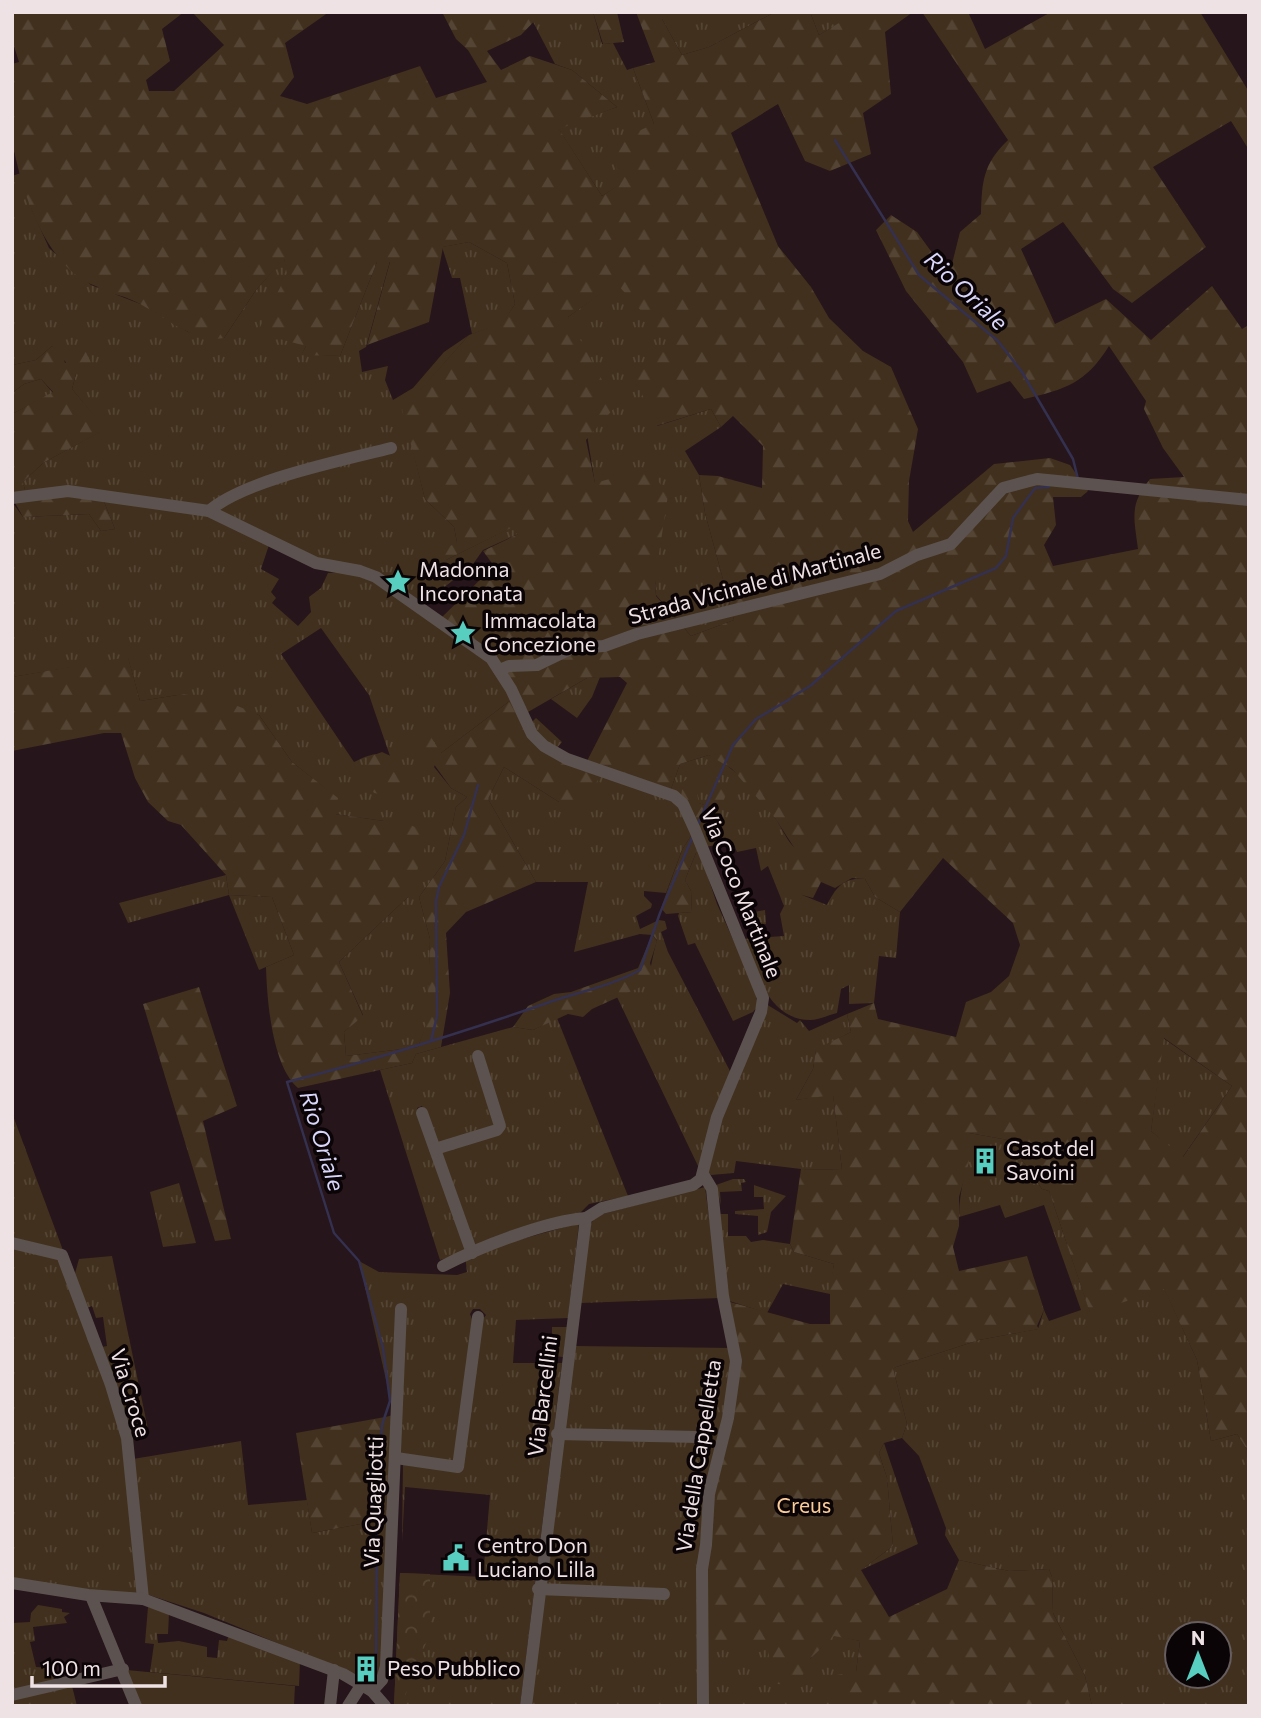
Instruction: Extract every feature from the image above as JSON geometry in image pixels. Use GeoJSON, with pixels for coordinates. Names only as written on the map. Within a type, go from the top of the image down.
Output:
{"type":"FeatureCollection","features":[{"type":"Feature","properties":{"kind":"street"},"geometry":{"type":"LineString","coordinates":[[209,511],[227,499],[272,482],[391,448]]}},
{"type":"Feature","properties":{"kind":"street","name":"Strada Vicinale di Martinale"},"geometry":{"type":"LineString","coordinates":[[499,670],[509,666],[537,665],[572,648],[604,646],[636,634],[880,575],[917,555],[951,544],[1003,488],[1037,479],[1249,499]]}},
{"type":"Feature","properties":{"kind":"street","name":"Via Coco Martinale"},"geometry":{"type":"LineString","coordinates":[[12,498],[68,491],[209,511],[316,563],[360,571],[376,577],[491,659],[511,689],[532,734],[544,746],[567,759],[674,796],[683,804],[763,998],[759,1020],[717,1117],[703,1174]]}},
{"type":"Feature","properties":{"kind":"street"},"geometry":{"type":"LineString","coordinates":[[435,1149],[497,1130],[500,1126],[478,1056]]}},
{"type":"Feature","properties":{"kind":"street"},"geometry":{"type":"LineString","coordinates":[[422,1114],[472,1253]]}},
{"type":"Feature","properties":{"kind":"street"},"geometry":{"type":"LineString","coordinates":[[443,1266],[567,1219],[586,1218],[602,1208],[693,1185],[703,1174]]}},
{"type":"Feature","properties":{"kind":"street","name":"Via della Cappelletta"},"geometry":{"type":"LineString","coordinates":[[703,1174],[712,1189],[723,1296],[736,1361],[728,1418],[709,1494],[702,1569],[703,1706]]}},
{"type":"Feature","properties":{"kind":"street","name":"Via Barcellini"},"geometry":{"type":"LineString","coordinates":[[526,1706],[557,1434],[586,1218]]}},
{"type":"Feature","properties":{"kind":"street","name":"Via Croce"},"geometry":{"type":"LineString","coordinates":[[12,1243],[62,1255],[111,1385],[127,1438],[143,1599]]}},
{"type":"Feature","properties":{"kind":"street","name":"Via Quagliotti"},"geometry":{"type":"LineString","coordinates":[[348,1706],[367,1687],[382,1681],[386,1666],[401,1309]]}},
{"type":"Feature","properties":{"kind":"street"},"geometry":{"type":"LineString","coordinates":[[396,1458],[458,1466],[478,1317]]}},
{"type":"Feature","properties":{"kind":"street"},"geometry":{"type":"LineString","coordinates":[[557,1434],[698,1437]]}},
{"type":"Feature","properties":{"kind":"street"},"geometry":{"type":"LineString","coordinates":[[12,1583],[91,1596],[143,1599],[334,1670],[367,1687],[385,1706]]}},
{"type":"Feature","properties":{"kind":"street"},"geometry":{"type":"LineString","coordinates":[[538,1589],[664,1594]]}},
{"type":"Feature","properties":{"kind":"street"},"geometry":{"type":"LineString","coordinates":[[91,1596],[136,1706]]}},
{"type":"Feature","properties":{"kind":"street"},"geometry":{"type":"LineString","coordinates":[[12,1695],[123,1669]]}},
{"type":"Feature","properties":{"kind":"street"},"geometry":{"type":"LineString","coordinates":[[330,1706],[334,1670]]}},
{"type":"Feature","properties":{"kind":"green space","name":"Creus"},"geometry":{"type":"Polygon","coordinates":[[[12,12],[184,12],[162,29],[170,61],[146,80],[149,91],[174,91],[224,45],[192,12],[329,12],[285,43],[294,77],[280,96],[307,104],[420,66],[436,98],[487,82],[468,50],[456,39],[442,12],[543,12],[521,35],[487,51],[501,70],[530,56],[572,70],[617,107],[559,129],[602,196],[620,184],[612,143],[654,124],[633,68],[655,62],[636,12],[662,12],[662,19],[682,55],[709,47],[775,12],[810,12],[819,35],[857,12],[913,12],[885,32],[891,94],[863,113],[871,154],[830,171],[805,161],[778,104],[731,133],[778,246],[811,287],[829,318],[863,351],[891,367],[918,429],[909,481],[908,521],[913,532],[994,464],[1050,458],[1070,465],[1088,491],[1081,497],[1053,497],[1056,525],[1044,545],[1053,566],[1138,549],[1135,512],[1143,488],[1150,479],[1184,477],[1163,448],[1144,409],[1146,401],[1109,346],[1083,377],[1052,392],[1024,399],[1010,381],[977,393],[963,362],[906,291],[876,230],[891,215],[917,232],[941,265],[952,264],[960,232],[981,214],[983,182],[989,165],[1008,140],[922,12],[968,12],[985,49],[1051,12],[1200,12],[1249,92],[1249,150],[1231,121],[1153,167],[1206,247],[1132,303],[1113,289],[1063,222],[1021,249],[1055,324],[1106,299],[1151,340],[1212,286],[1242,329],[1249,325],[1249,1453],[1237,1434],[1211,1441],[1197,1360],[1164,1289],[1090,1313],[1049,1191],[1042,1189],[1008,1140],[969,1133],[969,1162],[959,1197],[959,1226],[953,1247],[959,1271],[1027,1256],[1044,1310],[1037,1326],[1039,1329],[979,1340],[893,1368],[907,1424],[902,1438],[884,1443],[879,1453],[887,1478],[893,1546],[861,1570],[889,1617],[947,1589],[959,1560],[1009,1571],[1049,1569],[1052,1577],[1053,1613],[1085,1676],[1092,1706],[844,1706],[844,1691],[830,1688],[830,1676],[856,1672],[860,1641],[834,1636],[810,1659],[798,1686],[768,1683],[769,1650],[708,1641],[706,1575],[734,1381],[730,1302],[810,1324],[830,1324],[830,1285],[834,1264],[794,1252],[790,1244],[801,1169],[842,1170],[833,1095],[796,1100],[813,1069],[816,1049],[851,1032],[847,1014],[874,1003],[878,1019],[956,1037],[966,1002],[991,992],[1009,976],[1020,945],[1013,923],[943,858],[900,912],[875,897],[865,879],[852,878],[835,888],[821,882],[813,898],[802,895],[787,868],[795,849],[775,818],[732,769],[709,755],[680,764],[671,789],[587,761],[627,683],[620,677],[587,678],[528,712],[501,664],[439,620],[494,566],[483,551],[518,534],[511,528],[446,560],[443,550],[457,542],[454,527],[425,499],[402,410],[469,335],[503,322],[515,304],[507,263],[469,242],[443,247],[429,322],[367,345],[390,262],[377,262],[340,356],[301,355],[306,346],[257,333],[287,274],[284,259],[256,290],[224,338],[192,334],[132,300],[100,293],[98,287],[80,278],[64,264],[51,247],[30,207],[13,145],[12,64],[19,62],[12,40],[12,12]],[[616,283],[568,317],[616,406],[586,440],[595,483],[649,468],[668,495],[655,580],[656,596],[691,636],[734,620],[705,513],[699,475],[718,476],[762,488],[763,446],[733,416],[721,427],[711,409],[656,426],[631,369],[673,346],[616,283]],[[1164,1038],[1151,1131],[1183,1157],[1232,1086],[1164,1038]]]}},
{"type":"Feature","properties":{"kind":"green space"},"geometry":{"type":"Polygon","coordinates":[[[543,12],[593,12],[602,44],[613,43],[627,70],[633,68],[654,124],[621,184],[602,196],[558,128],[617,107],[572,70],[555,64],[532,20],[543,12]]]}},
{"type":"Feature","properties":{"kind":"green space"},"geometry":{"type":"Polygon","coordinates":[[[593,12],[617,12],[624,42],[603,44],[593,12]]]}},
{"type":"Feature","properties":{"kind":"green space"},"geometry":{"type":"Polygon","coordinates":[[[662,12],[775,12],[709,47],[682,55],[662,19],[662,12]]]}},
{"type":"Feature","properties":{"kind":"green space"},"geometry":{"type":"Polygon","coordinates":[[[810,12],[857,12],[857,13],[819,35],[810,12]]]}},
{"type":"Feature","properties":{"kind":"green space"},"geometry":{"type":"Polygon","coordinates":[[[21,173],[32,210],[49,248],[91,285],[143,305],[188,332],[224,338],[256,290],[284,258],[306,346],[302,354],[340,356],[377,262],[390,261],[366,347],[359,351],[362,372],[388,366],[385,380],[393,400],[413,388],[444,352],[469,335],[403,410],[425,499],[454,527],[457,542],[446,560],[512,527],[518,534],[483,550],[473,564],[421,606],[408,593],[328,564],[208,507],[25,490],[23,482],[43,463],[105,429],[72,389],[76,374],[52,346],[36,360],[12,365],[12,176],[21,173]]]}},
{"type":"Feature","properties":{"kind":"green space"},"geometry":{"type":"Polygon","coordinates":[[[469,242],[507,263],[515,304],[503,323],[472,334],[460,278],[452,278],[442,247],[469,242]]]}},
{"type":"Feature","properties":{"kind":"green space"},"geometry":{"type":"Polygon","coordinates":[[[616,282],[674,346],[657,426],[711,409],[721,427],[685,451],[699,475],[705,513],[734,620],[691,636],[656,595],[655,580],[595,484],[568,317],[616,282]]]}},
{"type":"Feature","properties":{"kind":"green space"},"geometry":{"type":"Polygon","coordinates":[[[52,346],[62,353],[65,363],[85,350],[92,365],[76,374],[72,389],[106,429],[43,463],[23,482],[25,490],[37,488],[38,491],[12,495],[12,414],[53,392],[41,379],[24,384],[12,393],[12,365],[36,360],[52,346]]]}},
{"type":"Feature","properties":{"kind":"green space"},"geometry":{"type":"Polygon","coordinates":[[[41,379],[53,393],[12,414],[12,393],[24,384],[41,379]]]}},
{"type":"Feature","properties":{"kind":"green space"},"geometry":{"type":"Polygon","coordinates":[[[67,494],[103,499],[115,529],[101,531],[89,514],[23,517],[14,501],[67,494]]]}},
{"type":"Feature","properties":{"kind":"green space"},"geometry":{"type":"Polygon","coordinates":[[[103,499],[208,515],[269,545],[261,569],[279,579],[271,592],[276,598],[272,603],[298,626],[311,612],[309,597],[321,588],[328,573],[343,572],[373,579],[490,661],[511,700],[441,753],[434,767],[451,788],[467,797],[456,807],[445,861],[419,897],[430,939],[428,1021],[418,1047],[346,1056],[344,1032],[363,1015],[339,962],[408,897],[384,821],[334,814],[337,798],[292,762],[259,715],[184,694],[140,701],[128,658],[12,677],[12,502],[23,517],[89,514],[101,531],[115,529],[103,499]],[[321,628],[281,654],[354,762],[376,754],[390,756],[369,695],[321,628]]]}},
{"type":"Feature","properties":{"kind":"green space"},"geometry":{"type":"Polygon","coordinates":[[[128,657],[140,701],[184,694],[228,702],[259,715],[292,762],[338,798],[335,814],[384,821],[390,817],[430,833],[408,897],[339,962],[363,1016],[344,1032],[346,1056],[418,1047],[427,1021],[430,939],[419,897],[445,861],[456,807],[467,797],[451,788],[418,742],[429,734],[441,753],[511,700],[530,735],[602,773],[586,800],[559,802],[504,767],[488,799],[536,882],[466,912],[446,933],[450,993],[441,1047],[416,1054],[412,1063],[298,1088],[282,1064],[270,1014],[266,967],[294,955],[272,897],[229,895],[226,875],[181,825],[168,821],[148,802],[135,778],[121,733],[104,733],[12,751],[12,677],[128,657]]]}},
{"type":"Feature","properties":{"kind":"green space"},"geometry":{"type":"Polygon","coordinates":[[[600,677],[592,697],[577,718],[551,699],[587,678],[600,677]]]}},
{"type":"Feature","properties":{"kind":"green space"},"geometry":{"type":"Polygon","coordinates":[[[536,718],[562,742],[556,749],[538,734],[532,722],[536,718]]]}},
{"type":"Feature","properties":{"kind":"green space"},"geometry":{"type":"Polygon","coordinates":[[[382,752],[401,761],[406,786],[391,796],[374,793],[365,780],[369,757],[382,752]]]}},
{"type":"Feature","properties":{"kind":"green space"},"geometry":{"type":"Polygon","coordinates":[[[709,755],[744,781],[774,816],[796,849],[802,895],[827,905],[842,884],[865,879],[875,897],[900,912],[896,958],[879,956],[874,1003],[849,1004],[849,985],[841,989],[837,1013],[810,1020],[783,1012],[765,991],[742,939],[784,936],[780,914],[784,906],[768,866],[761,871],[756,848],[737,852],[733,842],[705,847],[710,807],[681,797],[671,789],[680,764],[709,755]]]}},
{"type":"Feature","properties":{"kind":"green space"},"geometry":{"type":"Polygon","coordinates":[[[504,767],[559,802],[602,773],[678,804],[692,834],[682,850],[666,893],[644,891],[644,896],[652,904],[651,908],[636,916],[640,929],[659,920],[665,921],[667,929],[661,932],[668,952],[731,1073],[699,1168],[617,997],[639,986],[648,976],[657,940],[652,935],[640,934],[574,952],[588,882],[536,882],[488,799],[504,767]]]}},
{"type":"Feature","properties":{"kind":"green space"},"geometry":{"type":"Polygon","coordinates":[[[693,774],[699,803],[710,807],[718,785],[727,792],[705,847],[681,797],[683,782],[693,774]]]}},
{"type":"Feature","properties":{"kind":"green space"},"geometry":{"type":"Polygon","coordinates":[[[692,834],[698,848],[685,880],[691,891],[692,912],[666,914],[661,908],[682,850],[692,834]]]}},
{"type":"Feature","properties":{"kind":"green space"},"geometry":{"type":"Polygon","coordinates":[[[698,848],[717,904],[754,986],[758,1006],[753,1012],[733,1021],[695,943],[688,945],[678,916],[679,913],[692,912],[691,891],[685,880],[698,848]]]}},
{"type":"Feature","properties":{"kind":"green space"},"geometry":{"type":"Polygon","coordinates":[[[226,875],[229,895],[128,923],[119,903],[226,875]]]}},
{"type":"Feature","properties":{"kind":"green space"},"geometry":{"type":"Polygon","coordinates":[[[229,895],[272,897],[294,955],[259,970],[229,895]]]}},
{"type":"Feature","properties":{"kind":"green space"},"geometry":{"type":"Polygon","coordinates":[[[765,910],[766,924],[752,926],[748,913],[765,910]]]}},
{"type":"Feature","properties":{"kind":"green space"},"geometry":{"type":"Polygon","coordinates":[[[652,935],[657,941],[650,963],[657,986],[651,992],[645,985],[592,1009],[583,1017],[568,1014],[533,1030],[513,1027],[528,1006],[554,994],[571,992],[638,968],[652,935]]]}},
{"type":"Feature","properties":{"kind":"green space"},"geometry":{"type":"Polygon","coordinates":[[[199,987],[237,1106],[203,1121],[231,1239],[215,1241],[143,1004],[199,987]]]}},
{"type":"Feature","properties":{"kind":"green space"},"geometry":{"type":"Polygon","coordinates":[[[766,1004],[797,1023],[800,1020],[809,1031],[847,1014],[851,1032],[816,1050],[813,1069],[796,1100],[833,1094],[842,1170],[801,1169],[736,1161],[734,1173],[711,1175],[706,1170],[711,1145],[766,1004]]]}},
{"type":"Feature","properties":{"kind":"green space"},"geometry":{"type":"Polygon","coordinates":[[[557,1018],[628,1196],[589,1204],[579,1214],[475,1249],[422,1106],[417,1108],[470,1251],[440,1260],[380,1070],[412,1063],[416,1054],[513,1027],[533,1030],[557,1018]]]}},
{"type":"Feature","properties":{"kind":"green space"},"geometry":{"type":"Polygon","coordinates":[[[1163,1038],[1232,1086],[1182,1158],[1151,1131],[1163,1038]]]}},
{"type":"Feature","properties":{"kind":"green space"},"geometry":{"type":"Polygon","coordinates":[[[12,1113],[64,1253],[12,1240],[12,1113]]]}},
{"type":"Feature","properties":{"kind":"green space"},"geometry":{"type":"Polygon","coordinates":[[[969,1133],[1008,1140],[1042,1189],[1049,1191],[1090,1312],[1164,1288],[1197,1360],[1211,1441],[1237,1434],[1249,1453],[1249,1706],[1092,1706],[1085,1676],[1053,1613],[1052,1577],[1049,1569],[1009,1571],[959,1560],[945,1535],[946,1528],[919,1456],[902,1438],[907,1424],[893,1368],[979,1340],[1038,1329],[1044,1310],[1049,1321],[1081,1310],[1044,1205],[1005,1218],[1000,1205],[959,1217],[969,1133]]]}},
{"type":"Feature","properties":{"kind":"green space"},"geometry":{"type":"Polygon","coordinates":[[[733,1179],[744,1179],[746,1182],[741,1183],[742,1191],[720,1192],[721,1205],[716,1185],[733,1179]]]}},
{"type":"Feature","properties":{"kind":"green space"},"geometry":{"type":"Polygon","coordinates":[[[179,1183],[196,1243],[163,1247],[150,1192],[179,1183]]]}},
{"type":"Feature","properties":{"kind":"green space"},"geometry":{"type":"Polygon","coordinates":[[[754,1185],[786,1196],[771,1212],[767,1232],[758,1235],[758,1216],[735,1214],[735,1211],[764,1209],[763,1197],[754,1197],[754,1185]]]}},
{"type":"Feature","properties":{"kind":"green space"},"geometry":{"type":"Polygon","coordinates":[[[705,1187],[720,1297],[718,1214],[728,1214],[728,1236],[746,1236],[751,1242],[763,1240],[790,1244],[794,1252],[834,1264],[830,1294],[783,1284],[767,1313],[720,1298],[580,1303],[591,1224],[595,1216],[705,1187]]]}},
{"type":"Feature","properties":{"kind":"green space"},"geometry":{"type":"Polygon","coordinates":[[[579,1223],[568,1318],[516,1320],[513,1363],[562,1363],[520,1706],[394,1706],[400,1573],[483,1577],[490,1495],[405,1487],[402,1543],[403,1462],[461,1471],[480,1323],[486,1315],[480,1309],[473,1309],[470,1314],[473,1322],[454,1462],[400,1455],[395,1307],[394,1458],[382,1670],[376,1677],[360,1677],[204,1613],[146,1594],[133,1459],[241,1441],[248,1505],[307,1500],[312,1533],[377,1521],[382,1425],[385,1417],[394,1415],[359,1261],[379,1272],[457,1275],[467,1272],[465,1255],[579,1223]]]}},
{"type":"Feature","properties":{"kind":"green space"},"geometry":{"type":"Polygon","coordinates":[[[12,1245],[58,1259],[126,1439],[141,1595],[92,1592],[12,1580],[12,1245]]]}},
{"type":"Feature","properties":{"kind":"green space"},"geometry":{"type":"Polygon","coordinates":[[[112,1256],[149,1434],[129,1438],[102,1347],[107,1346],[103,1317],[96,1318],[92,1306],[85,1309],[74,1277],[79,1259],[112,1256]]]}},
{"type":"Feature","properties":{"kind":"green space"},"geometry":{"type":"Polygon","coordinates":[[[552,1327],[567,1327],[563,1357],[552,1356],[552,1327]]]}},
{"type":"Feature","properties":{"kind":"green space"},"geometry":{"type":"Polygon","coordinates":[[[574,1346],[733,1348],[729,1424],[706,1575],[770,1650],[810,1659],[834,1635],[860,1641],[856,1672],[844,1690],[844,1706],[529,1706],[574,1346]]]}},
{"type":"Feature","properties":{"kind":"green space"},"geometry":{"type":"Polygon","coordinates":[[[385,1417],[377,1521],[312,1533],[296,1433],[385,1417]]]}},
{"type":"Feature","properties":{"kind":"green space"},"geometry":{"type":"Polygon","coordinates":[[[884,1443],[918,1544],[861,1570],[893,1546],[887,1478],[879,1453],[884,1443]]]}},
{"type":"Feature","properties":{"kind":"green space"},"geometry":{"type":"Polygon","coordinates":[[[400,1573],[430,1574],[430,1633],[401,1706],[394,1706],[400,1573]]]}},
{"type":"Feature","properties":{"kind":"green space"},"geometry":{"type":"Polygon","coordinates":[[[38,1605],[70,1613],[64,1617],[67,1623],[33,1627],[35,1641],[30,1642],[36,1667],[51,1668],[56,1688],[72,1686],[77,1706],[12,1706],[12,1623],[30,1622],[31,1613],[38,1605]]]}},
{"type":"Feature","properties":{"kind":"green space"},"geometry":{"type":"Polygon","coordinates":[[[148,1607],[169,1613],[168,1634],[157,1634],[158,1643],[179,1641],[207,1647],[207,1657],[217,1658],[219,1640],[227,1641],[229,1634],[300,1661],[299,1686],[150,1672],[154,1644],[145,1643],[148,1607]]]}},
{"type":"Feature","properties":{"kind":"green space"},"geometry":{"type":"Polygon","coordinates":[[[127,1670],[295,1686],[294,1706],[137,1706],[127,1670]]]}},
{"type":"Feature","properties":{"kind":"waterway","name":"Rio Oriale"},"geometry":{"type":"LineString","coordinates":[[835,140],[919,275],[998,341],[1022,372],[1073,459],[1078,479]]}},
{"type":"Feature","properties":{"kind":"waterway","name":"Rio Oriale"},"geometry":{"type":"LineString","coordinates":[[792,697],[810,686],[896,611],[996,568],[1006,556],[1013,518],[1035,488],[1049,487]]}},
{"type":"Feature","properties":{"kind":"waterway","name":"Rio Oriale"},"geometry":{"type":"LineString","coordinates":[[698,824],[733,745],[756,719],[790,699]]}},
{"type":"Feature","properties":{"kind":"waterway"},"geometry":{"type":"LineString","coordinates":[[431,1041],[437,1016],[436,901],[439,887],[464,835],[478,785]]}},
{"type":"Feature","properties":{"kind":"waterway","name":"Rio Oriale"},"geometry":{"type":"LineString","coordinates":[[376,1671],[377,1506],[382,1425],[390,1401],[383,1348],[359,1261],[334,1233],[287,1082],[449,1036],[605,985],[640,970],[660,913],[693,836]]}},
{"type":"Feature","properties":{"kind":"place","name":"Madonna Incoronata"},"geometry":{"type":"Point","coordinates":[398,582]}},
{"type":"Feature","properties":{"kind":"place","name":"Immacolata Concezione"},"geometry":{"type":"Point","coordinates":[463,633]}},
{"type":"Feature","properties":{"kind":"place","name":"Casot del Savoini"},"geometry":{"type":"Point","coordinates":[985,1161]}},
{"type":"Feature","properties":{"kind":"place","name":"Centro Don Luciano Lilla"},"geometry":{"type":"Point","coordinates":[456,1558]}},
{"type":"Feature","properties":{"kind":"place","name":"Peso Pubblico"},"geometry":{"type":"Point","coordinates":[366,1669]}}]}
